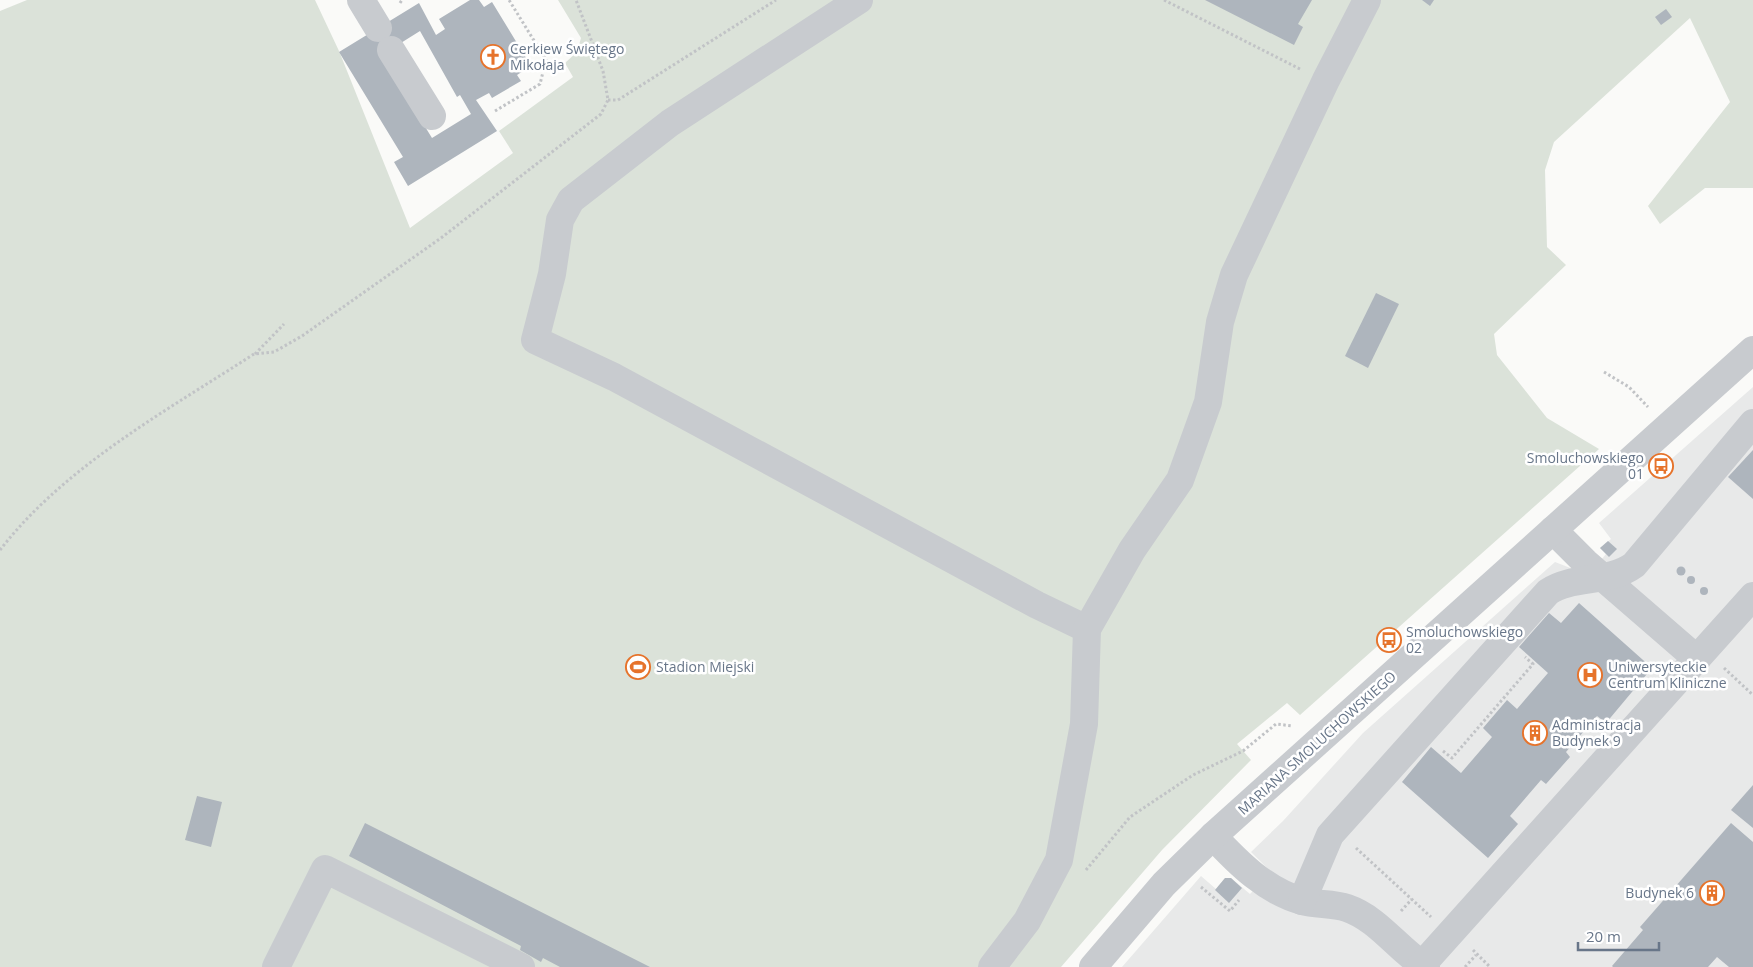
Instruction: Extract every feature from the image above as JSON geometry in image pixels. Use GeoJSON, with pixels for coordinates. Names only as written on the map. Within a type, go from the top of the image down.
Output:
{"type":"FeatureCollection","features":[{"type":"Feature","properties":{"kind":"street"},"geometry":{"type":"LineString","coordinates":[[360,0],[432,116]]}},
{"type":"Feature","properties":{"kind":"street"},"geometry":{"type":"LineString","coordinates":[[859,0],[670,123],[571,200],[560,220],[552,274],[535,340],[614,377],[1037,606],[1087,629]]}},
{"type":"Feature","properties":{"kind":"street"},"geometry":{"type":"LineString","coordinates":[[992,967],[1027,921],[1059,860],[1084,724],[1087,629],[1132,550],[1180,480],[1208,402],[1220,322],[1234,275],[1326,80],[1367,0]]}},
{"type":"Feature","properties":{"kind":"street","name":"MARIANA SMOLUCHOWSKIEGO"},"geometry":{"type":"LineString","coordinates":[[1093,967],[1164,884],[1214,836],[1753,350]]}},
{"type":"Feature","properties":{"kind":"street"},"geometry":{"type":"LineString","coordinates":[[1302,901],[1319,857],[1330,835],[1548,592],[1561,586],[1604,579],[1623,573],[1634,565],[1753,423]]}},
{"type":"Feature","properties":{"kind":"street"},"geometry":{"type":"LineString","coordinates":[[1553,530],[1604,579],[1708,662]]}},
{"type":"Feature","properties":{"kind":"street"},"geometry":{"type":"LineString","coordinates":[[1214,836],[1263,883],[1278,892],[1302,901],[1346,907],[1384,931],[1423,966],[1708,662],[1753,596]]}},
{"type":"Feature","properties":{"kind":"street"},"geometry":{"type":"LineString","coordinates":[[276,967],[325,869],[521,967]]}},
{"type":"Feature","properties":{"kind":"path"},"geometry":{"type":"LineString","coordinates":[[495,111],[540,84],[546,60],[509,0]]}},
{"type":"Feature","properties":{"kind":"path"},"geometry":{"type":"LineString","coordinates":[[254,354],[274,352],[302,336],[441,238],[601,114],[608,100],[603,71],[576,0]]}},
{"type":"Feature","properties":{"kind":"path"},"geometry":{"type":"LineString","coordinates":[[608,100],[618,100],[776,0]]}},
{"type":"Feature","properties":{"kind":"path"},"geometry":{"type":"LineString","coordinates":[[1164,0],[1326,80]]}},
{"type":"Feature","properties":{"kind":"path"},"geometry":{"type":"LineString","coordinates":[[0,550],[32,514],[124,437],[254,354],[284,324]]}},
{"type":"Feature","properties":{"kind":"path"},"geometry":{"type":"LineString","coordinates":[[1604,372],[1629,387],[1644,403]]}},
{"type":"Feature","properties":{"kind":"path"},"geometry":{"type":"LineString","coordinates":[[1708,662],[1753,695]]}},
{"type":"Feature","properties":{"kind":"path"},"geometry":{"type":"LineString","coordinates":[[1080,876],[1130,817],[1193,775],[1242,751],[1276,724],[1296,726]]}},
{"type":"Feature","properties":{"kind":"path"},"geometry":{"type":"LineString","coordinates":[[1336,829],[1435,920]]}},
{"type":"Feature","properties":{"kind":"path"},"geometry":{"type":"LineString","coordinates":[[1195,893],[1202,886],[1230,911],[1243,895]]}},
{"type":"Feature","properties":{"kind":"path"},"geometry":{"type":"LineString","coordinates":[[1465,967],[1476,954],[1490,967]]}},
{"type":"Feature","properties":{"kind":"shaded area"},"geometry":{"type":"Polygon","coordinates":[[[27,0],[315,0],[339,51],[410,228],[513,153],[499,131],[573,77],[565,63],[577,52],[581,38],[558,0],[1753,0],[1753,188],[1705,188],[1660,224],[1648,206],[1730,102],[1690,18],[1554,142],[1545,170],[1547,247],[1566,265],[1494,334],[1497,355],[1547,418],[1599,449],[1300,715],[1287,703],[1237,744],[1251,760],[1162,850],[1061,967],[0,967],[0,11],[27,0]]]}},
{"type":"Feature","properties":{"kind":"shaded area","name":"Uniwersyteckie Centrum Kliniczne"},"geometry":{"type":"Polygon","coordinates":[[[1753,387],[1753,967],[1122,967],[1201,876],[1216,889],[1225,878],[1231,878],[1250,894],[1271,872],[1251,852],[1283,821],[1363,733],[1555,562],[1573,569],[1601,560],[1606,554],[1600,548],[1611,539],[1599,523],[1753,387]]]}},
{"type":"Feature","properties":{"kind":"building"},"geometry":{"type":"Polygon","coordinates":[[[470,0],[479,0],[484,7],[492,2],[531,66],[517,75],[521,81],[492,98],[489,93],[476,100],[497,131],[408,186],[394,162],[403,157],[339,52],[419,3],[436,35],[445,29],[439,19],[470,0]],[[420,31],[396,46],[395,78],[432,138],[471,114],[460,95],[457,97],[420,31]]]}},
{"type":"Feature","properties":{"kind":"building"},"geometry":{"type":"Polygon","coordinates":[[[1205,0],[1312,0],[1298,24],[1303,27],[1294,45],[1205,0]]]}},
{"type":"Feature","properties":{"kind":"building"},"geometry":{"type":"Polygon","coordinates":[[[1422,0],[1434,0],[1430,6],[1422,0]]]}},
{"type":"Feature","properties":{"kind":"building"},"geometry":{"type":"Polygon","coordinates":[[[1666,9],[1672,17],[1661,25],[1655,17],[1666,9]]]}},
{"type":"Feature","properties":{"kind":"building"},"geometry":{"type":"Polygon","coordinates":[[[1376,293],[1399,304],[1368,368],[1345,356],[1376,293]]]}},
{"type":"Feature","properties":{"kind":"building"},"geometry":{"type":"Polygon","coordinates":[[[1753,450],[1753,499],[1728,477],[1753,450]]]}},
{"type":"Feature","properties":{"kind":"building"},"geometry":{"type":"Polygon","coordinates":[[[1608,541],[1617,549],[1609,557],[1600,548],[1608,541]]]}},
{"type":"Feature","properties":{"kind":"building"},"geometry":{"type":"Polygon","coordinates":[[[1681,566],[1686,571],[1681,576],[1676,571],[1681,566]]]}},
{"type":"Feature","properties":{"kind":"building"},"geometry":{"type":"Polygon","coordinates":[[[1691,576],[1695,580],[1691,584],[1687,580],[1691,576]]]}},
{"type":"Feature","properties":{"kind":"building"},"geometry":{"type":"Polygon","coordinates":[[[1704,587],[1708,591],[1704,595],[1700,591],[1704,587]]]}},
{"type":"Feature","properties":{"kind":"building","name":"Administracja Budynek 9"},"geometry":{"type":"Polygon","coordinates":[[[1579,603],[1652,668],[1606,723],[1597,716],[1566,752],[1570,757],[1546,784],[1541,780],[1510,816],[1518,824],[1488,858],[1402,782],[1431,747],[1461,773],[1492,737],[1483,728],[1507,700],[1517,709],[1548,673],[1519,647],[1549,613],[1561,623],[1579,603]]]}},
{"type":"Feature","properties":{"kind":"building"},"geometry":{"type":"Polygon","coordinates":[[[1753,785],[1753,828],[1731,810],[1753,785]]]}},
{"type":"Feature","properties":{"kind":"building"},"geometry":{"type":"Polygon","coordinates":[[[197,796],[222,802],[211,847],[185,840],[197,796]]]}},
{"type":"Feature","properties":{"kind":"building"},"geometry":{"type":"Polygon","coordinates":[[[365,823],[650,967],[560,967],[543,958],[541,962],[520,950],[521,946],[349,856],[365,823]]]}},
{"type":"Feature","properties":{"kind":"building","name":"Budynek 6"},"geometry":{"type":"Polygon","coordinates":[[[1731,823],[1753,842],[1753,967],[1729,967],[1717,957],[1708,967],[1613,967],[1643,930],[1640,927],[1731,823]]]}},
{"type":"Feature","properties":{"kind":"building"},"geometry":{"type":"Polygon","coordinates":[[[1225,878],[1231,878],[1242,888],[1229,903],[1215,890],[1225,878]]]}},
{"type":"Feature","properties":{"kind":"place","name":"Cerkiew Świętego Mikołaja"},"geometry":{"type":"Point","coordinates":[493,57]}},
{"type":"Feature","properties":{"kind":"place","name":"Smoluchowskiego 01"},"geometry":{"type":"Point","coordinates":[1661,466]}},
{"type":"Feature","properties":{"kind":"place","name":"Smoluchowskiego 02"},"geometry":{"type":"Point","coordinates":[1389,640]}},
{"type":"Feature","properties":{"kind":"place","name":"Stadion Miejski"},"geometry":{"type":"Point","coordinates":[638,667]}},
{"type":"Feature","properties":{"kind":"place","name":"Uniwersyteckie Centrum Kliniczne"},"geometry":{"type":"Point","coordinates":[1590,675]}},
{"type":"Feature","properties":{"kind":"place","name":"Administracja Budynek 9"},"geometry":{"type":"Point","coordinates":[1535,733]}},
{"type":"Feature","properties":{"kind":"place","name":"Budynek 6"},"geometry":{"type":"Point","coordinates":[1712,893]}}]}
